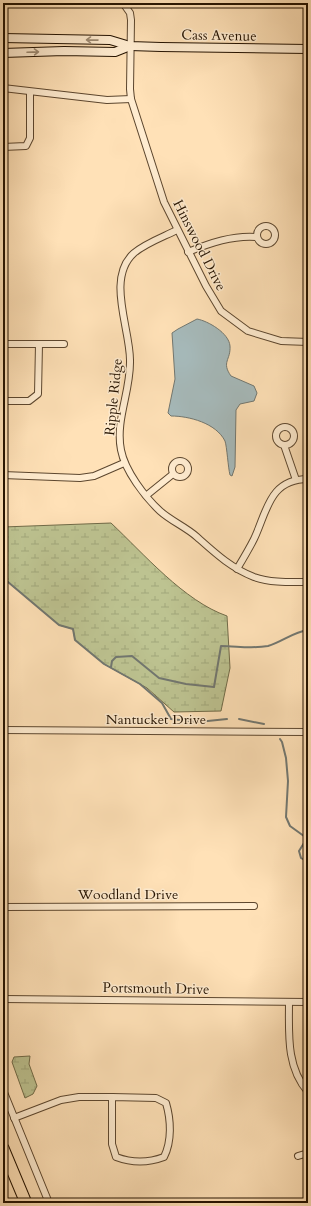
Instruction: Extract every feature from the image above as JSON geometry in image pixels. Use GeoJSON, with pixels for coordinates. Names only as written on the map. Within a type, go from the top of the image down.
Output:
{"type":"FeatureCollection","features":[{"type":"Feature","properties":{"kind":"highway"},"geometry":{"type":"LineString","coordinates":[[3,1148],[26,1203]]}},
{"type":"Feature","properties":{"kind":"main road","name":"Cass Avenue"},"geometry":{"type":"LineString","coordinates":[[3,38],[110,40],[130,46],[308,49]]}},
{"type":"Feature","properties":{"kind":"main road","name":"Cass Avenue"},"geometry":{"type":"LineString","coordinates":[[3,53],[64,51],[115,52],[130,46]]}},
{"type":"Feature","properties":{"kind":"street","name":"Hinswood Drive"},"geometry":{"type":"LineString","coordinates":[[123,3],[130,13],[131,99],[164,202],[188,252],[221,311],[236,323],[262,336],[282,340],[308,342]]}},
{"type":"Feature","properties":{"kind":"street"},"geometry":{"type":"LineString","coordinates":[[3,88],[30,93],[106,100],[131,99]]}},
{"type":"Feature","properties":{"kind":"street"},"geometry":{"type":"LineString","coordinates":[[3,147],[20,147],[26,146],[28,143],[30,138],[30,93]]}},
{"type":"Feature","properties":{"kind":"street","name":"Ripple Ridge"},"geometry":{"type":"LineString","coordinates":[[177,230],[134,253],[125,266],[121,278],[120,292],[130,361],[129,381],[120,430],[120,444],[124,463],[160,511],[184,527],[224,561],[254,577],[270,581],[308,582]]}},
{"type":"Feature","properties":{"kind":"street"},"geometry":{"type":"LineString","coordinates":[[188,252],[217,241],[246,236],[257,237]]}},
{"type":"Feature","properties":{"kind":"street"},"geometry":{"type":"LineString","coordinates":[[3,344],[64,344]]}},
{"type":"Feature","properties":{"kind":"street"},"geometry":{"type":"LineString","coordinates":[[3,401],[29,401],[38,394],[39,344]]}},
{"type":"Feature","properties":{"kind":"street"},"geometry":{"type":"LineString","coordinates":[[284,445],[296,480]]}},
{"type":"Feature","properties":{"kind":"street"},"geometry":{"type":"LineString","coordinates":[[3,475],[80,478],[94,476],[124,463]]}},
{"type":"Feature","properties":{"kind":"street"},"geometry":{"type":"LineString","coordinates":[[147,495],[173,474]]}},
{"type":"Feature","properties":{"kind":"street"},"geometry":{"type":"LineString","coordinates":[[237,569],[254,539],[270,500],[284,485],[296,480],[308,479]]}},
{"type":"Feature","properties":{"kind":"street","name":"Nantucket Drive"},"geometry":{"type":"LineString","coordinates":[[3,730],[308,732]]}},
{"type":"Feature","properties":{"kind":"street","name":"Woodland Drive"},"geometry":{"type":"LineString","coordinates":[[3,907],[254,906]]}},
{"type":"Feature","properties":{"kind":"street","name":"Portsmouth Drive"},"geometry":{"type":"LineString","coordinates":[[3,999],[308,1002]]}},
{"type":"Feature","properties":{"kind":"street"},"geometry":{"type":"LineString","coordinates":[[289,1002],[290,1052],[295,1070],[308,1092]]}},
{"type":"Feature","properties":{"kind":"street"},"geometry":{"type":"LineString","coordinates":[[3,1090],[49,1203]]}},
{"type":"Feature","properties":{"kind":"street"},"geometry":{"type":"LineString","coordinates":[[14,1118],[61,1100],[79,1097],[112,1097],[156,1098],[166,1103],[169,1115],[169,1144],[164,1157],[152,1161],[126,1161],[116,1157],[112,1144],[112,1097]]}},
{"type":"Feature","properties":{"kind":"street"},"geometry":{"type":"LineString","coordinates":[[298,1156],[308,1153]]}},
{"type":"Feature","properties":{"kind":"green space"},"geometry":{"type":"Polygon","coordinates":[[[111,523],[165,576],[195,600],[227,616],[230,668],[221,711],[174,712],[147,688],[104,664],[75,640],[73,629],[59,625],[8,582],[3,580],[3,527],[111,523]]]}},
{"type":"Feature","properties":{"kind":"green space"},"geometry":{"type":"Polygon","coordinates":[[[30,1056],[29,1064],[37,1086],[33,1094],[25,1098],[12,1062],[14,1057],[30,1056]]]}},
{"type":"Feature","properties":{"kind":"shaded area"},"geometry":{"type":"Polygon","coordinates":[[[197,319],[207,322],[222,332],[229,341],[230,346],[227,364],[228,371],[231,376],[254,386],[257,393],[254,401],[240,404],[236,410],[235,467],[232,476],[230,475],[229,471],[225,441],[221,435],[209,425],[186,417],[171,416],[168,413],[175,379],[172,333],[197,319]]]}},
{"type":"Feature","properties":{"kind":"waterway"},"geometry":{"type":"LineString","coordinates":[[3,580],[8,582],[59,625],[73,629],[75,640],[104,664],[140,684],[162,703],[171,719],[198,722],[227,719]]}},
{"type":"Feature","properties":{"kind":"waterway"},"geometry":{"type":"LineString","coordinates":[[111,667],[112,661],[116,657],[132,656],[159,678],[186,684],[214,687],[221,646],[268,646],[297,633],[308,630]]}},
{"type":"Feature","properties":{"kind":"waterway"},"geometry":{"type":"LineString","coordinates":[[239,719],[264,724]]}},
{"type":"Feature","properties":{"kind":"waterway"},"geometry":{"type":"LineString","coordinates":[[280,739],[286,758],[288,781],[286,817],[290,826],[308,839]]}},
{"type":"Feature","properties":{"kind":"waterway"},"geometry":{"type":"LineString","coordinates":[[308,840],[299,851],[301,858],[308,862]]}}]}
